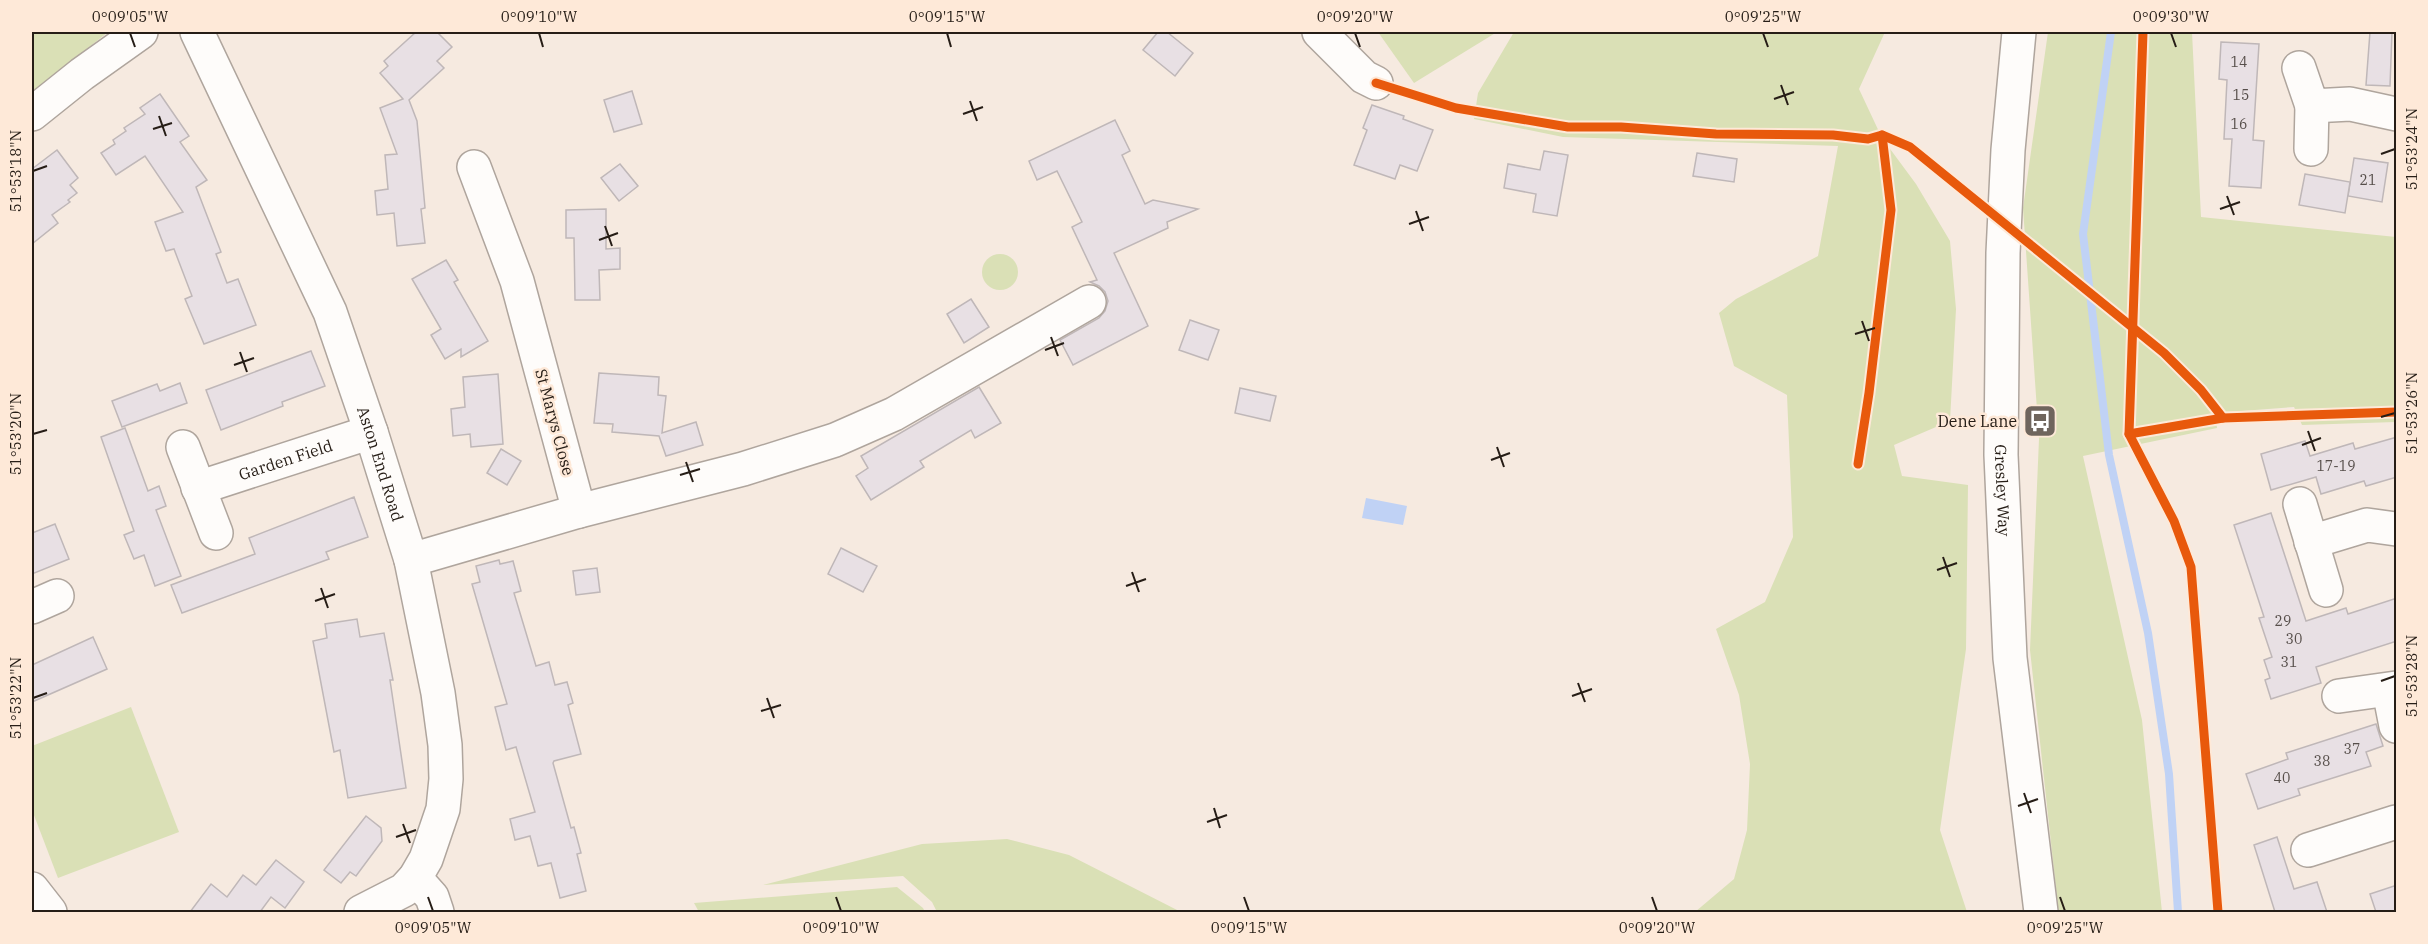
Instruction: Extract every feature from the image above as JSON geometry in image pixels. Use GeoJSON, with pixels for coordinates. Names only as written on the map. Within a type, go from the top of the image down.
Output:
{"type":"FeatureCollection","features":[{"type":"Feature","properties":{"kind":"street"},"geometry":{"type":"LineString","coordinates":[[32,114],[82,74],[141,32]]}},
{"type":"Feature","properties":{"kind":"street","name":"Aston End Road"},"geometry":{"type":"LineString","coordinates":[[197,32],[330,312],[411,560],[438,693],[447,779],[443,809],[426,859],[415,878]]}},
{"type":"Feature","properties":{"kind":"street"},"geometry":{"type":"LineString","coordinates":[[1319,32],[1364,77],[1376,83]]}},
{"type":"Feature","properties":{"kind":"street","name":"Gresley Way"},"geometry":{"type":"LineString","coordinates":[[2019,32],[2008,150],[2003,253],[2001,455],[2010,658],[2041,912]]}},
{"type":"Feature","properties":{"kind":"street"},"geometry":{"type":"LineString","coordinates":[[2299,68],[2312,106],[2312,149]]}},
{"type":"Feature","properties":{"kind":"street"},"geometry":{"type":"LineString","coordinates":[[2312,106],[2350,104],[2397,114]]}},
{"type":"Feature","properties":{"kind":"street","name":"St Marys Close"},"geometry":{"type":"LineString","coordinates":[[474,167],[517,280],[579,511]]}},
{"type":"Feature","properties":{"kind":"street"},"geometry":{"type":"LineString","coordinates":[[411,560],[579,511],[743,469],[835,440],[894,414],[1089,302]]}},
{"type":"Feature","properties":{"kind":"street","name":"Garden Field"},"geometry":{"type":"LineString","coordinates":[[198,488],[371,432]]}},
{"type":"Feature","properties":{"kind":"street"},"geometry":{"type":"LineString","coordinates":[[183,447],[216,533]]}},
{"type":"Feature","properties":{"kind":"street"},"geometry":{"type":"LineString","coordinates":[[2300,504],[2326,590]]}},
{"type":"Feature","properties":{"kind":"street"},"geometry":{"type":"LineString","coordinates":[[2311,542],[2367,525],[2397,529]]}},
{"type":"Feature","properties":{"kind":"street"},"geometry":{"type":"LineString","coordinates":[[2339,696],[2393,689],[2397,726]]}},
{"type":"Feature","properties":{"kind":"street"},"geometry":{"type":"LineString","coordinates":[[2308,850],[2397,822]]}},
{"type":"Feature","properties":{"kind":"street"},"geometry":{"type":"LineString","coordinates":[[361,912],[395,896],[415,878],[432,897],[437,912]]}},
{"type":"Feature","properties":{"kind":"street"},"geometry":{"type":"LineString","coordinates":[[32,889],[50,912]]}},
{"type":"Feature","properties":{"kind":"green space"},"geometry":{"type":"Polygon","coordinates":[[[32,32],[108,32],[32,93],[32,32]]]}},
{"type":"Feature","properties":{"kind":"green space"},"geometry":{"type":"Polygon","coordinates":[[[1378,32],[1497,32],[1414,83],[1378,32]]]}},
{"type":"Feature","properties":{"kind":"green space"},"geometry":{"type":"Polygon","coordinates":[[[1514,32],[1885,32],[1859,89],[1882,138],[1916,184],[1950,241],[1956,309],[1950,421],[1894,445],[1902,476],[1968,485],[1966,649],[1940,830],[1967,912],[1695,912],[1734,879],[1747,830],[1750,764],[1739,695],[1716,629],[1765,602],[1793,537],[1787,395],[1734,366],[1719,313],[1736,299],[1818,256],[1838,146],[1563,137],[1474,119],[1478,93],[1514,32]]]}},
{"type":"Feature","properties":{"kind":"green space"},"geometry":{"type":"Polygon","coordinates":[[[2048,32],[2192,32],[2201,217],[2396,237],[2396,422],[2302,425],[2294,407],[2215,413],[2217,428],[2083,456],[2142,720],[2162,912],[2059,912],[2058,907],[2030,650],[2039,439],[2023,208],[2048,32]]]}},
{"type":"Feature","properties":{"kind":"green space"},"geometry":{"type":"Polygon","coordinates":[[[1000,254],[1013,259],[1018,272],[1013,285],[1000,290],[987,285],[982,272],[987,259],[1000,254]]]}},
{"type":"Feature","properties":{"kind":"green space"},"geometry":{"type":"Polygon","coordinates":[[[131,707],[179,832],[58,878],[32,810],[32,746],[131,707]]]}},
{"type":"Feature","properties":{"kind":"green space"},"geometry":{"type":"Polygon","coordinates":[[[1007,839],[1069,855],[1181,912],[937,912],[932,902],[903,876],[763,885],[922,844],[1007,839]]]}},
{"type":"Feature","properties":{"kind":"green space"},"geometry":{"type":"Polygon","coordinates":[[[897,887],[925,912],[699,912],[694,903],[897,887]]]}},
{"type":"Feature","properties":{"kind":"water"},"geometry":{"type":"Polygon","coordinates":[[[1366,498],[1407,506],[1403,525],[1362,518],[1366,498]]]}},
{"type":"Feature","properties":{"kind":"building"},"geometry":{"type":"Polygon","coordinates":[[[416,32],[437,32],[452,47],[437,61],[444,68],[409,100],[417,121],[425,208],[421,209],[425,243],[397,246],[394,213],[377,215],[375,191],[388,189],[385,155],[397,154],[380,108],[403,99],[380,73],[388,66],[384,61],[416,32]]]}},
{"type":"Feature","properties":{"kind":"building"},"geometry":{"type":"Polygon","coordinates":[[[1158,32],[1167,32],[1193,53],[1175,76],[1143,50],[1158,32]]]}},
{"type":"Feature","properties":{"kind":"building"},"geometry":{"type":"Polygon","coordinates":[[[2370,32],[2392,32],[2390,86],[2366,85],[2370,32]]]}},
{"type":"Feature","properties":{"kind":"building"},"geometry":{"type":"Polygon","coordinates":[[[2221,42],[2259,44],[2253,140],[2264,141],[2261,188],[2229,186],[2232,139],[2224,139],[2227,80],[2219,79],[2221,42]]]}},
{"type":"Feature","properties":{"kind":"building"},"geometry":{"type":"Polygon","coordinates":[[[632,91],[642,124],[614,132],[604,100],[632,91]]]}},
{"type":"Feature","properties":{"kind":"building"},"geometry":{"type":"Polygon","coordinates":[[[160,94],[189,136],[180,142],[207,180],[196,187],[221,252],[216,254],[227,283],[238,279],[256,325],[204,344],[185,299],[192,296],[174,249],[166,251],[155,222],[183,212],[145,156],[116,175],[101,153],[115,144],[113,140],[126,131],[124,128],[145,114],[140,108],[160,94]]]}},
{"type":"Feature","properties":{"kind":"building"},"geometry":{"type":"Polygon","coordinates":[[[1372,105],[1404,116],[1403,119],[1433,130],[1417,171],[1400,165],[1395,179],[1354,165],[1367,130],[1363,128],[1372,105]]]}},
{"type":"Feature","properties":{"kind":"building"},"geometry":{"type":"Polygon","coordinates":[[[1115,120],[1130,151],[1122,155],[1145,204],[1153,200],[1198,209],[1167,222],[1168,228],[1114,253],[1148,326],[1073,365],[1060,340],[1099,318],[1105,311],[1108,301],[1105,292],[1090,282],[1097,280],[1072,227],[1082,222],[1057,171],[1037,180],[1029,161],[1115,120]]]}},
{"type":"Feature","properties":{"kind":"building"},"geometry":{"type":"Polygon","coordinates":[[[57,150],[78,178],[70,185],[77,193],[68,200],[70,202],[52,215],[58,223],[32,244],[32,169],[57,150]]]}},
{"type":"Feature","properties":{"kind":"building"},"geometry":{"type":"Polygon","coordinates":[[[1544,151],[1568,155],[1557,216],[1533,212],[1536,194],[1504,188],[1508,164],[1540,170],[1544,151]]]}},
{"type":"Feature","properties":{"kind":"building"},"geometry":{"type":"Polygon","coordinates":[[[1697,153],[1737,159],[1734,182],[1693,176],[1697,153]]]}},
{"type":"Feature","properties":{"kind":"building"},"geometry":{"type":"Polygon","coordinates":[[[2354,158],[2388,163],[2382,202],[2348,196],[2354,158]]]}},
{"type":"Feature","properties":{"kind":"building"},"geometry":{"type":"Polygon","coordinates":[[[620,164],[638,186],[619,201],[601,178],[620,164]]]}},
{"type":"Feature","properties":{"kind":"building"},"geometry":{"type":"Polygon","coordinates":[[[2305,174],[2350,182],[2345,213],[2299,205],[2305,174]]]}},
{"type":"Feature","properties":{"kind":"building"},"geometry":{"type":"Polygon","coordinates":[[[606,209],[606,249],[620,248],[620,269],[599,270],[600,300],[575,300],[574,238],[566,238],[566,210],[606,209]]]}},
{"type":"Feature","properties":{"kind":"building"},"geometry":{"type":"Polygon","coordinates":[[[446,260],[458,280],[454,282],[488,341],[461,357],[461,349],[445,359],[431,335],[441,329],[412,279],[446,260]]]}},
{"type":"Feature","properties":{"kind":"building"},"geometry":{"type":"Polygon","coordinates":[[[971,299],[989,327],[964,343],[947,314],[971,299]]]}},
{"type":"Feature","properties":{"kind":"building"},"geometry":{"type":"Polygon","coordinates":[[[1190,320],[1219,330],[1208,360],[1179,350],[1190,320]]]}},
{"type":"Feature","properties":{"kind":"building"},"geometry":{"type":"Polygon","coordinates":[[[311,351],[325,386],[282,402],[283,406],[221,430],[206,390],[311,351]]]}},
{"type":"Feature","properties":{"kind":"building"},"geometry":{"type":"Polygon","coordinates":[[[599,373],[659,377],[658,395],[666,396],[662,433],[696,422],[703,445],[666,456],[659,436],[612,432],[613,424],[594,423],[599,373]]]}},
{"type":"Feature","properties":{"kind":"building"},"geometry":{"type":"Polygon","coordinates":[[[498,374],[503,444],[471,447],[470,434],[453,436],[451,409],[465,407],[463,377],[498,374]]]}},
{"type":"Feature","properties":{"kind":"building"},"geometry":{"type":"Polygon","coordinates":[[[180,383],[187,403],[122,427],[112,401],[157,384],[160,391],[180,383]]]}},
{"type":"Feature","properties":{"kind":"building"},"geometry":{"type":"Polygon","coordinates":[[[979,387],[1001,423],[975,438],[971,430],[920,461],[924,467],[871,500],[856,476],[868,468],[861,456],[979,387]]]}},
{"type":"Feature","properties":{"kind":"building"},"geometry":{"type":"Polygon","coordinates":[[[1240,388],[1276,396],[1270,421],[1235,413],[1240,388]]]}},
{"type":"Feature","properties":{"kind":"building"},"geometry":{"type":"Polygon","coordinates":[[[125,428],[148,491],[159,486],[166,506],[156,510],[181,576],[155,586],[144,555],[134,559],[124,535],[134,531],[101,437],[125,428]]]}},
{"type":"Feature","properties":{"kind":"building"},"geometry":{"type":"Polygon","coordinates":[[[2397,437],[2397,477],[2366,486],[2364,481],[2321,494],[2316,477],[2271,490],[2261,454],[2305,441],[2310,456],[2353,443],[2355,449],[2397,437]]]}},
{"type":"Feature","properties":{"kind":"building"},"geometry":{"type":"Polygon","coordinates":[[[501,449],[521,461],[507,485],[487,473],[501,449]]]}},
{"type":"Feature","properties":{"kind":"building"},"geometry":{"type":"Polygon","coordinates":[[[354,497],[368,537],[326,552],[329,559],[182,613],[171,585],[255,554],[249,538],[354,497]]]}},
{"type":"Feature","properties":{"kind":"building"},"geometry":{"type":"Polygon","coordinates":[[[2271,513],[2306,621],[2346,608],[2348,614],[2397,598],[2397,641],[2316,667],[2321,683],[2271,699],[2265,680],[2270,678],[2264,660],[2272,657],[2259,618],[2264,617],[2234,525],[2271,513]]]}},
{"type":"Feature","properties":{"kind":"building"},"geometry":{"type":"Polygon","coordinates":[[[55,524],[69,559],[32,574],[32,533],[55,524]]]}},
{"type":"Feature","properties":{"kind":"building"},"geometry":{"type":"Polygon","coordinates":[[[841,548],[877,566],[863,592],[828,574],[841,548]]]}},
{"type":"Feature","properties":{"kind":"building"},"geometry":{"type":"Polygon","coordinates":[[[499,560],[500,564],[513,561],[521,591],[514,593],[536,666],[549,662],[555,685],[567,682],[573,703],[568,705],[581,754],[553,763],[571,828],[574,827],[581,853],[577,854],[586,891],[560,898],[551,863],[538,866],[530,836],[515,840],[510,819],[535,812],[516,747],[506,750],[495,707],[507,704],[472,584],[480,582],[476,566],[499,560]]]}},
{"type":"Feature","properties":{"kind":"building"},"geometry":{"type":"Polygon","coordinates":[[[597,568],[600,592],[576,595],[573,571],[597,568]]]}},
{"type":"Feature","properties":{"kind":"building"},"geometry":{"type":"Polygon","coordinates":[[[357,619],[360,637],[384,633],[393,680],[390,680],[406,788],[348,798],[340,750],[334,752],[313,641],[327,638],[325,624],[357,619]]]}},
{"type":"Feature","properties":{"kind":"building"},"geometry":{"type":"Polygon","coordinates":[[[93,637],[107,669],[32,702],[32,665],[93,637]]]}},
{"type":"Feature","properties":{"kind":"building"},"geometry":{"type":"Polygon","coordinates":[[[2376,724],[2383,746],[2366,752],[2371,766],[2298,789],[2300,795],[2258,809],[2246,774],[2288,759],[2286,753],[2376,724]]]}},
{"type":"Feature","properties":{"kind":"building"},"geometry":{"type":"Polygon","coordinates":[[[366,816],[381,828],[382,841],[356,876],[350,872],[341,883],[324,870],[366,816]]]}},
{"type":"Feature","properties":{"kind":"building"},"geometry":{"type":"Polygon","coordinates":[[[2277,837],[2294,889],[2317,882],[2327,912],[2275,912],[2254,845],[2277,837]]]}},
{"type":"Feature","properties":{"kind":"building"},"geometry":{"type":"Polygon","coordinates":[[[276,860],[304,882],[285,908],[271,897],[260,912],[190,912],[211,884],[227,897],[243,875],[256,885],[276,860]]]}},
{"type":"Feature","properties":{"kind":"building"},"geometry":{"type":"Polygon","coordinates":[[[2397,885],[2397,912],[2376,912],[2370,894],[2397,885]]]}},
{"type":"Feature","properties":{"kind":"waterway"},"geometry":{"type":"LineString","coordinates":[[2111,32],[2083,234],[2109,455],[2148,633],[2169,774],[2178,912]]}},
{"type":"Feature","properties":{"kind":"cycle path"},"geometry":{"type":"LineString","coordinates":[[2143,32],[2129,434],[2174,521],[2191,567],[2218,912]]}},
{"type":"Feature","properties":{"kind":"cycle path"},"geometry":{"type":"LineString","coordinates":[[1376,83],[1456,108],[1568,127],[1621,127],[1716,134],[1833,135],[1868,139],[1882,135],[1910,147],[2164,353],[2201,390],[2223,418]]}},
{"type":"Feature","properties":{"kind":"cycle path"},"geometry":{"type":"LineString","coordinates":[[1858,464],[1891,210],[1882,135]]}},
{"type":"Feature","properties":{"kind":"cycle path"},"geometry":{"type":"LineString","coordinates":[[2129,434],[2223,418],[2396,412]]}},
{"type":"Feature","properties":{"kind":"place","name":"Dene Lane"},"geometry":{"type":"Point","coordinates":[2040,421]}}]}
